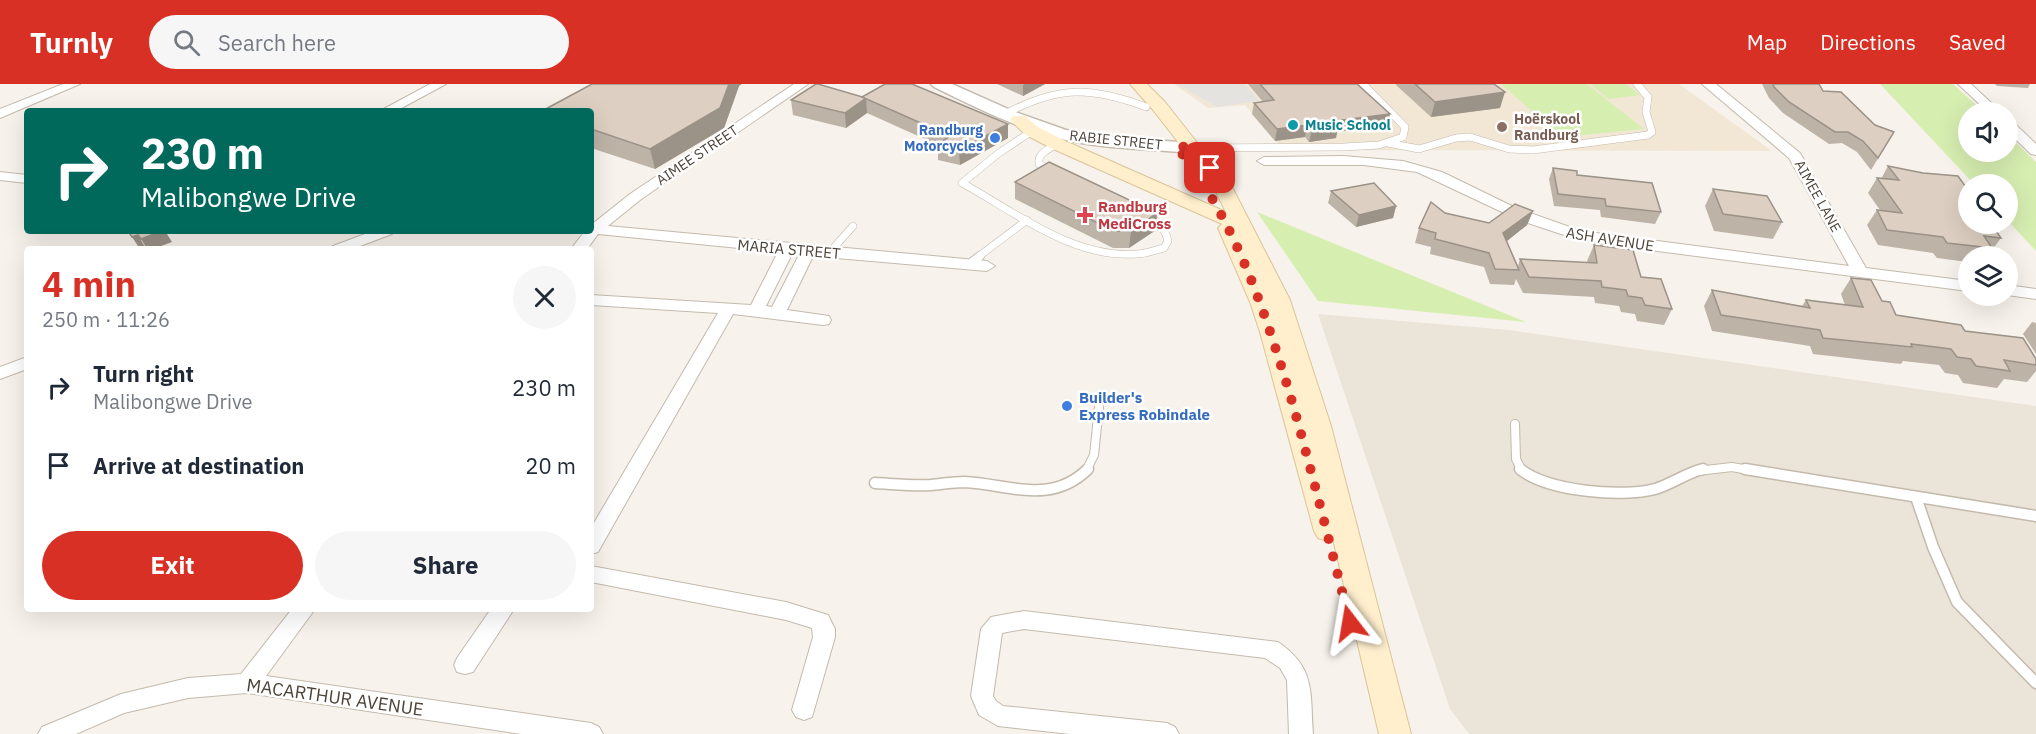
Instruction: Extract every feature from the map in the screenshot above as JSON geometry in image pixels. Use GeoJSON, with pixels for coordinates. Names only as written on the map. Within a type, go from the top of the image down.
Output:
{"type":"FeatureCollection","features":[{"type":"Feature","properties":{"kind":"main road"},"geometry":{"type":"LineString","coordinates":[[1127,84],[1223,187],[1261,261],[1289,328],[1319,426],[1395,734]]}},
{"type":"Feature","properties":{"kind":"main road"},"geometry":{"type":"LineString","coordinates":[[1138,84],[1159,106],[1185,147],[1223,218],[1261,302],[1308,459],[1379,734]]}},
{"type":"Feature","properties":{"kind":"main road"},"geometry":{"type":"LineString","coordinates":[[1019,122],[1057,144],[1223,218]]}},
{"type":"Feature","properties":{"kind":"street"},"geometry":{"type":"LineString","coordinates":[[0,114],[74,84]]}},
{"type":"Feature","properties":{"kind":"street"},"geometry":{"type":"LineString","coordinates":[[392,108],[440,84]]}},
{"type":"Feature","properties":{"kind":"street","name":"AIMEE STREET"},"geometry":{"type":"LineString","coordinates":[[594,228],[635,197],[802,84]]}},
{"type":"Feature","properties":{"kind":"street","name":"RABIE STREET"},"geometry":{"type":"LineString","coordinates":[[939,84],[1019,122],[1082,138],[1185,147]]}},
{"type":"Feature","properties":{"kind":"street","name":"AIMEE LANE"},"geometry":{"type":"LineString","coordinates":[[1708,84],[1796,156],[1861,273]]}},
{"type":"Feature","properties":{"kind":"street"},"geometry":{"type":"LineString","coordinates":[[1964,84],[1984,102]]}},
{"type":"Feature","properties":{"kind":"street"},"geometry":{"type":"LineString","coordinates":[[2018,134],[2034,148]]}},
{"type":"Feature","properties":{"kind":"street","name":"ASH AVENUE"},"geometry":{"type":"LineString","coordinates":[[1264,161],[1362,162],[1403,165],[1429,171],[1527,219],[1565,233],[1958,285]]}},
{"type":"Feature","properties":{"kind":"street"},"geometry":{"type":"LineString","coordinates":[[0,176],[24,179]]}},
{"type":"Feature","properties":{"kind":"street","name":"MARIA STREET"},"geometry":{"type":"LineString","coordinates":[[594,229],[987,266]]}},
{"type":"Feature","properties":{"kind":"street"},"geometry":{"type":"LineString","coordinates":[[346,246],[379,234]]}},
{"type":"Feature","properties":{"kind":"street"},"geometry":{"type":"LineString","coordinates":[[756,310],[787,249]]}},
{"type":"Feature","properties":{"kind":"street"},"geometry":{"type":"LineString","coordinates":[[778,312],[808,251]]}},
{"type":"Feature","properties":{"kind":"street"},"geometry":{"type":"LineString","coordinates":[[2018,292],[2036,294]]}},
{"type":"Feature","properties":{"kind":"street"},"geometry":{"type":"LineString","coordinates":[[594,300],[756,310],[823,320]]}},
{"type":"Feature","properties":{"kind":"street"},"geometry":{"type":"LineString","coordinates":[[594,541],[729,308]]}},
{"type":"Feature","properties":{"kind":"street"},"geometry":{"type":"LineString","coordinates":[[0,373],[24,364]]}},
{"type":"Feature","properties":{"kind":"street"},"geometry":{"type":"LineString","coordinates":[[594,575],[811,616],[820,621],[824,629],[824,638],[804,710]]}},
{"type":"Feature","properties":{"kind":"street"},"geometry":{"type":"LineString","coordinates":[[247,683],[302,612]]}},
{"type":"Feature","properties":{"kind":"street"},"geometry":{"type":"LineString","coordinates":[[465,665],[501,612]]}},
{"type":"Feature","properties":{"kind":"street"},"geometry":{"type":"LineString","coordinates":[[1167,734],[1046,728],[998,716],[987,708],[983,701],[991,632],[999,623],[1034,621],[1270,649],[1288,661],[1298,679],[1303,729],[1301,734]]}},
{"type":"Feature","properties":{"kind":"street","name":"MACARTHUR AVENUE"},"geometry":{"type":"LineString","coordinates":[[50,734],[121,704],[188,688],[247,683],[591,734]]}},
{"type":"Feature","properties":{"kind":"lane"},"geometry":{"type":"LineString","coordinates":[[1363,84],[1405,127],[1403,137],[1388,143]]}},
{"type":"Feature","properties":{"kind":"lane"},"geometry":{"type":"LineString","coordinates":[[1185,147],[1334,147],[1388,143],[1414,149],[1434,146],[1462,137],[1479,139],[1501,148],[1560,149],[1648,135],[1652,132],[1646,112],[1648,97],[1637,84]]}},
{"type":"Feature","properties":{"kind":"lane"},"geometry":{"type":"LineString","coordinates":[[1143,213],[1162,226],[1167,233],[1168,241],[1164,248],[1138,255],[1124,255],[1091,249],[1027,220],[963,183],[999,153],[1040,93],[1073,86],[1086,86],[1118,95],[1146,107]]}},
{"type":"Feature","properties":{"kind":"lane"},"geometry":{"type":"LineString","coordinates":[[1057,144],[1040,155],[1038,160],[1044,167],[1063,176]]}},
{"type":"Feature","properties":{"kind":"lane"},"geometry":{"type":"LineString","coordinates":[[968,265],[1027,220]]}},
{"type":"Feature","properties":{"kind":"lane"},"geometry":{"type":"LineString","coordinates":[[829,253],[853,226]]}},
{"type":"Feature","properties":{"kind":"lane"},"geometry":{"type":"LineString","coordinates":[[875,483],[927,485],[970,482],[1025,491],[1055,488],[1076,481],[1089,468],[1094,451],[1099,407]]}},
{"type":"Feature","properties":{"kind":"lane"},"geometry":{"type":"LineString","coordinates":[[1515,424],[1516,458],[1519,467],[1534,481],[1550,485],[1624,493],[1667,485],[1694,471],[1711,467],[1732,467],[2036,516]]}},
{"type":"Feature","properties":{"kind":"lane"},"geometry":{"type":"LineString","coordinates":[[1916,497],[1933,547],[1957,602],[2036,683]]}},
{"type":"Feature","properties":{"kind":"shaded area","name":"Hoërskool Randburg"},"geometry":{"type":"Polygon","coordinates":[[[1174,84],[1679,84],[1772,151],[1288,150],[1275,141],[1245,105],[1208,108],[1174,84]]]}},
{"type":"Feature","properties":{"kind":"shaded area"},"geometry":{"type":"Polygon","coordinates":[[[1177,84],[1245,84],[1259,101],[1217,107],[1177,84]]]}},
{"type":"Feature","properties":{"kind":"shaded area"},"geometry":{"type":"Polygon","coordinates":[[[1318,314],[1509,330],[2036,406],[2036,734],[1469,734],[1450,709],[1318,314]]]}},
{"type":"Feature","properties":{"kind":"green space"},"geometry":{"type":"Polygon","coordinates":[[[1501,84],[1587,84],[1644,129],[1561,137],[1501,84]]]}},
{"type":"Feature","properties":{"kind":"green space"},"geometry":{"type":"Polygon","coordinates":[[[1590,84],[1626,84],[1640,95],[1609,99],[1590,84]]]}},
{"type":"Feature","properties":{"kind":"green space"},"geometry":{"type":"Polygon","coordinates":[[[1880,84],[1953,84],[1973,102],[1958,102],[1958,162],[2018,162],[2018,145],[2036,162],[2036,251],[2018,232],[2018,174],[1965,174],[1880,84]]]}},
{"type":"Feature","properties":{"kind":"green space"},"geometry":{"type":"Polygon","coordinates":[[[1257,212],[1526,322],[1318,301],[1257,212]]]}},
{"type":"Feature","properties":{"kind":"building"},"geometry":{"type":"Polygon","coordinates":[[[592,84],[729,84],[720,108],[650,149],[594,130],[594,108],[548,108],[592,84]]]}},
{"type":"Feature","properties":{"kind":"building"},"geometry":{"type":"Polygon","coordinates":[[[816,84],[866,98],[845,113],[791,100],[816,84]]]}},
{"type":"Feature","properties":{"kind":"building"},"geometry":{"type":"Polygon","coordinates":[[[885,84],[912,84],[1008,124],[959,150],[938,145],[950,136],[862,97],[885,84]]]}},
{"type":"Feature","properties":{"kind":"building"},"geometry":{"type":"Polygon","coordinates":[[[1260,84],[1357,84],[1390,114],[1334,121],[1338,126],[1312,130],[1307,125],[1277,129],[1254,103],[1274,100],[1260,84]]]}},
{"type":"Feature","properties":{"kind":"building"},"geometry":{"type":"Polygon","coordinates":[[[1415,84],[1494,84],[1505,92],[1435,102],[1415,84]]]}},
{"type":"Feature","properties":{"kind":"building"},"geometry":{"type":"Polygon","coordinates":[[[1773,84],[1819,84],[1823,91],[1841,92],[1875,125],[1894,132],[1878,158],[1863,141],[1848,132],[1835,132],[1789,102],[1773,84]]]}},
{"type":"Feature","properties":{"kind":"building"},"geometry":{"type":"Polygon","coordinates":[[[1049,162],[1157,213],[1131,231],[1114,231],[1015,182],[1049,162]]]}},
{"type":"Feature","properties":{"kind":"building"},"geometry":{"type":"Polygon","coordinates":[[[1888,166],[1923,173],[1958,176],[1958,234],[1998,234],[2001,238],[1984,236],[1991,246],[1974,246],[1947,243],[1943,237],[1887,230],[1877,210],[1902,213],[1877,178],[1899,180],[1888,166]]]}},
{"type":"Feature","properties":{"kind":"building"},"geometry":{"type":"Polygon","coordinates":[[[1553,168],[1577,171],[1577,175],[1652,183],[1661,212],[1606,206],[1605,199],[1558,194],[1553,168]]]}},
{"type":"Feature","properties":{"kind":"building"},"geometry":{"type":"Polygon","coordinates":[[[1374,183],[1396,206],[1359,215],[1331,191],[1374,183]]]}},
{"type":"Feature","properties":{"kind":"building"},"geometry":{"type":"Polygon","coordinates":[[[1713,189],[1767,196],[1782,222],[1723,214],[1713,189]]]}},
{"type":"Feature","properties":{"kind":"building"},"geometry":{"type":"Polygon","coordinates":[[[1431,202],[1445,213],[1489,223],[1515,204],[1533,211],[1503,233],[1519,270],[1495,269],[1489,253],[1435,239],[1436,233],[1419,228],[1431,202]]]}},
{"type":"Feature","properties":{"kind":"building"},"geometry":{"type":"Polygon","coordinates":[[[130,234],[154,234],[141,239],[138,235],[132,237],[130,234]]]}},
{"type":"Feature","properties":{"kind":"building"},"geometry":{"type":"Polygon","coordinates":[[[1594,245],[1633,250],[1641,277],[1661,279],[1672,309],[1645,305],[1642,298],[1628,296],[1626,290],[1602,287],[1601,281],[1529,277],[1520,259],[1597,263],[1594,245]]]}},
{"type":"Feature","properties":{"kind":"building"},"geometry":{"type":"Polygon","coordinates":[[[1851,278],[1871,280],[1882,301],[1890,302],[1896,315],[1961,325],[1965,331],[2023,338],[2036,359],[2036,365],[2004,360],[2010,371],[1976,366],[1971,359],[1957,357],[1951,349],[1823,338],[1820,330],[1721,315],[1712,290],[1810,308],[1806,300],[1863,307],[1851,278]]]}},
{"type":"Feature","properties":{"kind":"place","name":"Music School"},"geometry":{"type":"Point","coordinates":[1293,125]}},
{"type":"Feature","properties":{"kind":"place","name":"Hoërskool Randburg"},"geometry":{"type":"Point","coordinates":[1502,127]}},
{"type":"Feature","properties":{"kind":"place","name":"Randburg Motorcycles"},"geometry":{"type":"Point","coordinates":[995,138]}},
{"type":"Feature","properties":{"kind":"place","name":"Randburg MediCross"},"geometry":{"type":"Point","coordinates":[1085,215]}},
{"type":"Feature","properties":{"kind":"place","name":"Builder's Express Robindale"},"geometry":{"type":"Point","coordinates":[1067,406]}},
{"type":"Feature","properties":{"kind":"route"},"geometry":{"type":"LineString","coordinates":[[1210,168],[1193,148],[1176,146],[1209,190],[1261,302],[1299,427],[1350,623]]}}]}
